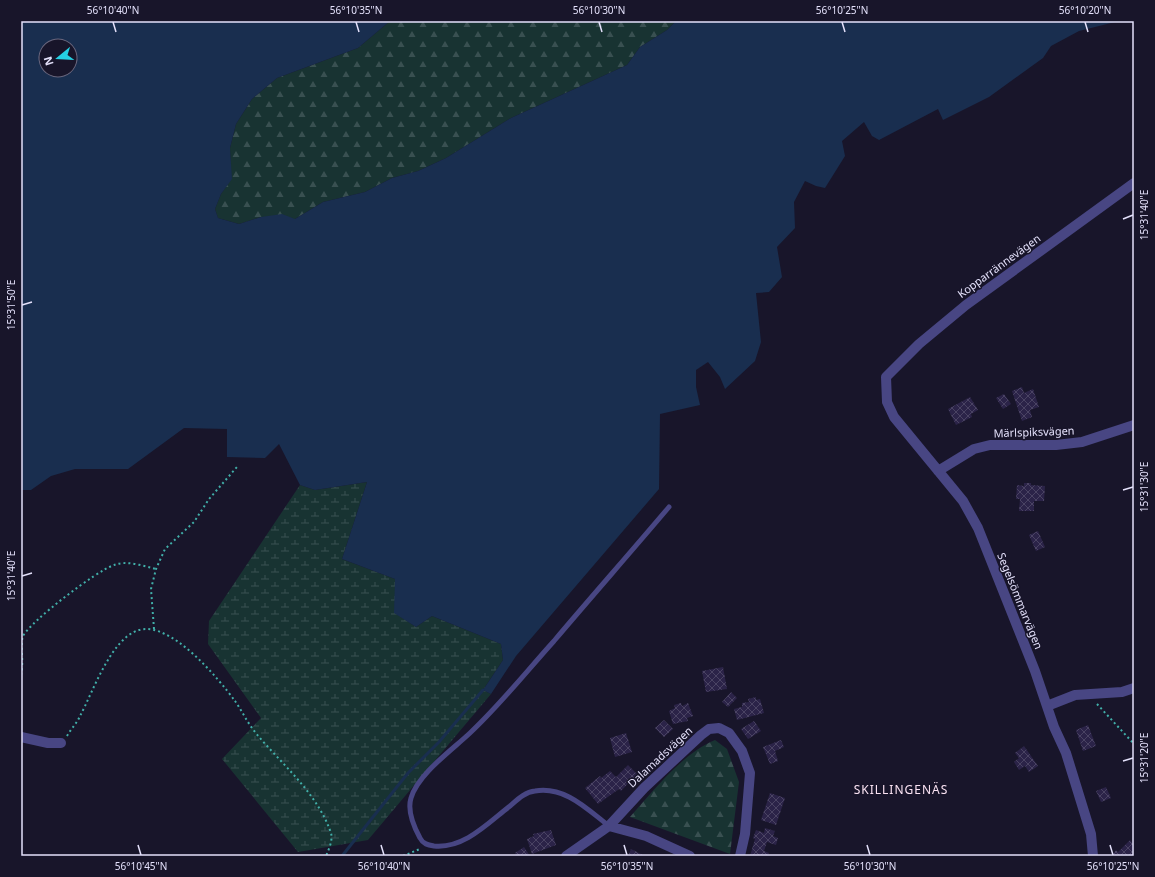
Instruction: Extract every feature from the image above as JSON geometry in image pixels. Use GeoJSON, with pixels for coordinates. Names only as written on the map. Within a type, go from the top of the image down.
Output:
{"type":"FeatureCollection","features":[{"type":"Feature","properties":{"kind":"street","name":"Kopparrännevägen"},"geometry":{"type":"LineString","coordinates":[[886,377],[919,344],[966,305],[1134,183]]}},
{"type":"Feature","properties":{"kind":"street","name":"Segelsömmarvägen"},"geometry":{"type":"LineString","coordinates":[[886,377],[886,402],[894,417],[963,501],[978,528],[1035,671],[1068,760],[1091,834],[1093,856]]}},
{"type":"Feature","properties":{"kind":"street","name":"Märlspiksvägen"},"geometry":{"type":"LineString","coordinates":[[938,471],[974,449],[990,445],[1056,445],[1082,442],[1134,425]]}},
{"type":"Feature","properties":{"kind":"street"},"geometry":{"type":"LineString","coordinates":[[1047,706],[1075,695],[1122,692],[1134,688]]}},
{"type":"Feature","properties":{"kind":"street","name":"Dalamadsvägen"},"geometry":{"type":"LineString","coordinates":[[566,856],[609,826],[644,788],[701,735],[709,729],[719,728],[729,733],[742,751],[750,773],[745,834],[740,856]]}},
{"type":"Feature","properties":{"kind":"street"},"geometry":{"type":"LineString","coordinates":[[21,737],[48,743],[61,743]]}},
{"type":"Feature","properties":{"kind":"street"},"geometry":{"type":"LineString","coordinates":[[609,826],[646,836],[690,856]]}},
{"type":"Feature","properties":{"kind":"lane"},"geometry":{"type":"LineString","coordinates":[[609,826],[572,798],[562,793],[536,790],[516,800],[478,832],[462,842],[439,846],[428,845],[422,842],[416,831],[410,814],[411,798],[422,778],[491,714],[670,507]]}},
{"type":"Feature","properties":{"kind":"path"},"geometry":{"type":"LineString","coordinates":[[154,629],[151,589],[156,569],[164,549],[194,522],[209,499],[236,467]]}},
{"type":"Feature","properties":{"kind":"path"},"geometry":{"type":"LineString","coordinates":[[21,675],[24,664],[22,638],[27,630],[68,595],[114,564],[126,563],[156,569]]}},
{"type":"Feature","properties":{"kind":"path"},"geometry":{"type":"LineString","coordinates":[[61,743],[80,717],[112,654],[128,637],[139,630],[154,629],[164,632],[180,643],[211,672],[235,701],[254,730],[313,797],[331,834],[330,847],[326,856]]}},
{"type":"Feature","properties":{"kind":"path"},"geometry":{"type":"LineString","coordinates":[[1088,694],[1120,726],[1134,744]]}},
{"type":"Feature","properties":{"kind":"path"},"geometry":{"type":"LineString","coordinates":[[403,856],[428,845]]}},
{"type":"Feature","properties":{"kind":"green space"},"geometry":{"type":"Polygon","coordinates":[[[390,21],[676,21],[667,30],[640,47],[627,65],[511,118],[446,158],[418,171],[392,178],[365,192],[323,202],[295,219],[261,217],[239,224],[218,218],[215,209],[221,194],[231,179],[230,148],[236,124],[252,99],[277,78],[358,48],[390,21]]]}},
{"type":"Feature","properties":{"kind":"green space"},"geometry":{"type":"Polygon","coordinates":[[[367,482],[342,559],[395,579],[395,613],[416,627],[432,616],[501,644],[503,660],[483,690],[491,694],[368,840],[298,852],[222,759],[261,718],[208,644],[209,621],[300,485],[315,490],[367,482]]]}},
{"type":"Feature","properties":{"kind":"green space"},"geometry":{"type":"Polygon","coordinates":[[[715,740],[727,749],[739,782],[730,854],[630,817],[680,763],[703,746],[715,740]]]}},
{"type":"Feature","properties":{"kind":"water"},"geometry":{"type":"Polygon","coordinates":[[[21,21],[390,21],[358,48],[277,78],[252,99],[236,124],[230,148],[232,179],[221,194],[215,209],[218,218],[239,224],[261,217],[282,214],[295,219],[323,202],[365,192],[392,178],[418,171],[446,158],[511,118],[627,65],[640,47],[667,30],[676,21],[1119,21],[1079,31],[1051,46],[1043,58],[989,97],[943,120],[938,109],[879,140],[872,136],[864,122],[842,141],[845,156],[825,188],[805,181],[794,202],[795,228],[777,247],[782,277],[769,292],[756,293],[761,342],[755,361],[725,389],[720,377],[708,362],[696,370],[696,387],[700,405],[660,414],[659,489],[516,656],[491,694],[483,690],[503,660],[501,644],[432,616],[416,627],[394,613],[395,579],[342,559],[367,482],[315,490],[300,485],[279,444],[265,458],[227,457],[227,429],[184,428],[128,469],[75,469],[51,476],[31,490],[21,490],[21,21]]]}},
{"type":"Feature","properties":{"kind":"building"},"geometry":{"type":"Polygon","coordinates":[[[1022,387],[1024,393],[1033,389],[1039,407],[1030,410],[1032,417],[1022,421],[1012,391],[1022,387]]]}},
{"type":"Feature","properties":{"kind":"building"},"geometry":{"type":"Polygon","coordinates":[[[1004,394],[1011,404],[1003,409],[996,398],[1004,394]]]}},
{"type":"Feature","properties":{"kind":"building"},"geometry":{"type":"Polygon","coordinates":[[[970,397],[978,410],[971,414],[972,417],[956,425],[948,409],[970,397]]]}},
{"type":"Feature","properties":{"kind":"building"},"geometry":{"type":"Polygon","coordinates":[[[1024,483],[1045,486],[1044,501],[1034,501],[1034,511],[1019,511],[1020,499],[1016,499],[1017,485],[1024,486],[1024,483]]]}},
{"type":"Feature","properties":{"kind":"building"},"geometry":{"type":"Polygon","coordinates":[[[1038,531],[1045,547],[1036,551],[1029,535],[1038,531]]]}},
{"type":"Feature","properties":{"kind":"building"},"geometry":{"type":"Polygon","coordinates":[[[723,667],[727,689],[706,692],[702,671],[723,667]]]}},
{"type":"Feature","properties":{"kind":"building"},"geometry":{"type":"Polygon","coordinates":[[[731,692],[737,698],[728,707],[722,702],[731,692]]]}},
{"type":"Feature","properties":{"kind":"building"},"geometry":{"type":"Polygon","coordinates":[[[756,697],[756,700],[760,699],[764,713],[737,720],[734,709],[742,707],[742,703],[749,702],[748,699],[756,697]]]}},
{"type":"Feature","properties":{"kind":"building"},"geometry":{"type":"Polygon","coordinates":[[[681,703],[682,706],[688,703],[693,716],[687,718],[688,721],[673,724],[669,711],[675,708],[674,705],[681,703]]]}},
{"type":"Feature","properties":{"kind":"building"},"geometry":{"type":"Polygon","coordinates":[[[664,720],[673,729],[664,737],[655,728],[664,720]]]}},
{"type":"Feature","properties":{"kind":"building"},"geometry":{"type":"Polygon","coordinates":[[[754,721],[761,731],[748,739],[741,729],[754,721]]]}},
{"type":"Feature","properties":{"kind":"building"},"geometry":{"type":"Polygon","coordinates":[[[1088,725],[1096,746],[1083,751],[1076,730],[1088,725]]]}},
{"type":"Feature","properties":{"kind":"building"},"geometry":{"type":"Polygon","coordinates":[[[626,733],[632,752],[615,757],[610,738],[626,733]]]}},
{"type":"Feature","properties":{"kind":"building"},"geometry":{"type":"Polygon","coordinates":[[[781,740],[784,747],[775,751],[778,761],[770,764],[763,747],[781,740]]]}},
{"type":"Feature","properties":{"kind":"building"},"geometry":{"type":"Polygon","coordinates":[[[1024,746],[1038,766],[1029,772],[1025,766],[1019,770],[1014,762],[1019,758],[1015,753],[1024,746]]]}},
{"type":"Feature","properties":{"kind":"building"},"geometry":{"type":"Polygon","coordinates":[[[628,765],[637,774],[621,791],[619,789],[598,804],[585,788],[600,776],[601,778],[610,771],[616,777],[628,765]]]}},
{"type":"Feature","properties":{"kind":"building"},"geometry":{"type":"Polygon","coordinates":[[[1106,787],[1111,798],[1101,802],[1096,791],[1106,787]]]}},
{"type":"Feature","properties":{"kind":"building"},"geometry":{"type":"Polygon","coordinates":[[[770,793],[785,798],[776,825],[761,820],[770,793]]]}},
{"type":"Feature","properties":{"kind":"building"},"geometry":{"type":"Polygon","coordinates":[[[765,828],[775,831],[773,836],[778,838],[776,845],[767,842],[764,851],[769,853],[768,856],[750,856],[756,830],[764,833],[765,828]]]}},
{"type":"Feature","properties":{"kind":"building"},"geometry":{"type":"Polygon","coordinates":[[[551,830],[556,845],[532,854],[527,839],[534,836],[533,834],[551,830]]]}},
{"type":"Feature","properties":{"kind":"building"},"geometry":{"type":"Polygon","coordinates":[[[1130,840],[1134,845],[1134,853],[1131,856],[1111,856],[1116,850],[1118,852],[1130,840]]]}},
{"type":"Feature","properties":{"kind":"building"},"geometry":{"type":"Polygon","coordinates":[[[524,847],[530,856],[517,856],[515,853],[524,847]]]}},
{"type":"Feature","properties":{"kind":"building"},"geometry":{"type":"Polygon","coordinates":[[[631,849],[645,856],[628,856],[631,849]]]}},
{"type":"Feature","properties":{"kind":"waterway"},"geometry":{"type":"LineString","coordinates":[[342,856],[408,773],[439,742],[483,690]]}},
{"type":"Feature","properties":{"kind":"district","name":"SKILLINGENÄS"},"geometry":{"type":"Point","coordinates":[901,790]}}]}
